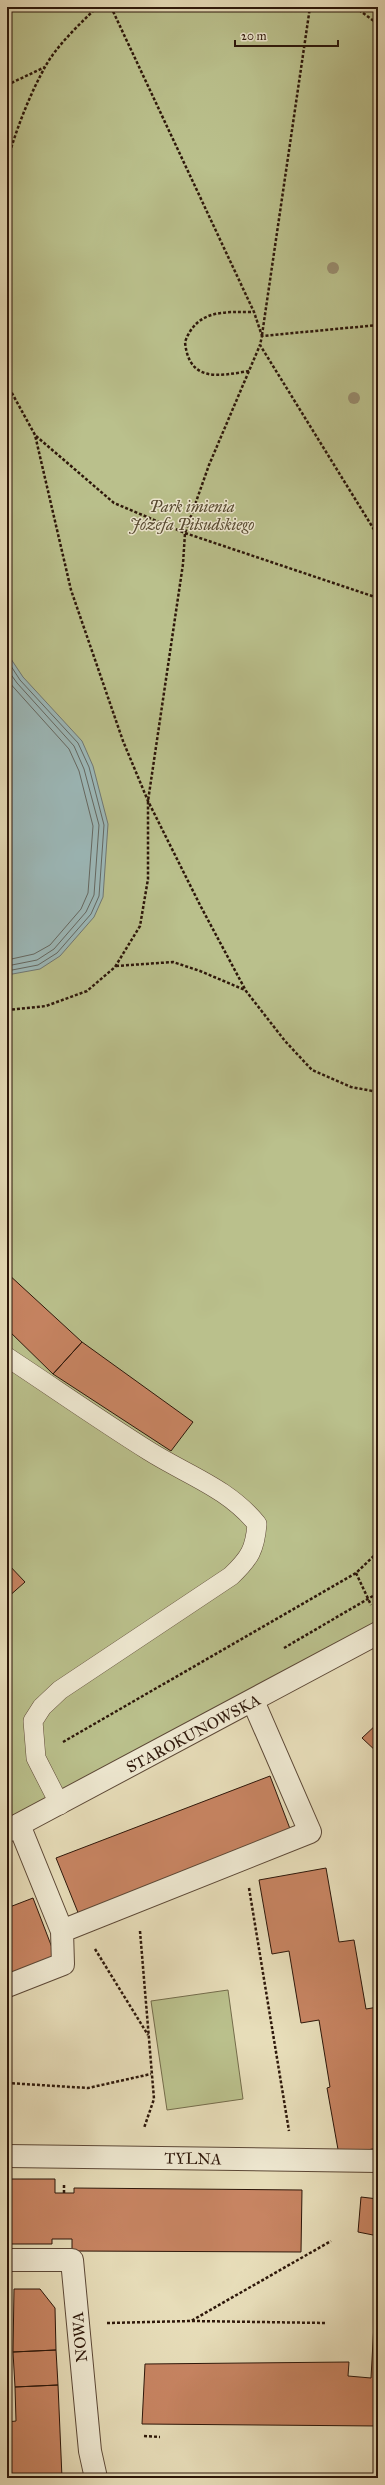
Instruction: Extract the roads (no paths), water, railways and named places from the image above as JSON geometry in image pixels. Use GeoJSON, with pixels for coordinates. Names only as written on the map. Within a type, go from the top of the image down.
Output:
{"type":"FeatureCollection","features":[{"type":"Feature","properties":{"kind":"street","name":"STAROKUNOWSKA"},"geometry":{"type":"LineString","coordinates":[[13,1828],[60,1805],[378,1633]]}},
{"type":"Feature","properties":{"kind":"street"},"geometry":{"type":"LineString","coordinates":[[71,1927],[310,1832],[253,1701]]}},
{"type":"Feature","properties":{"kind":"street"},"geometry":{"type":"LineString","coordinates":[[7,1986],[63,1964],[71,1927],[13,1828]]}},
{"type":"Feature","properties":{"kind":"street","name":"TYLNA"},"geometry":{"type":"LineString","coordinates":[[7,2156],[378,2161]]}},
{"type":"Feature","properties":{"kind":"street","name":"NOWA"},"geometry":{"type":"LineString","coordinates":[[7,2260],[72,2260],[90,2451],[96,2478]]}},
{"type":"Feature","properties":{"kind":"lane"},"geometry":{"type":"LineString","coordinates":[[7,1357],[150,1452],[225,1494],[243,1506],[257,1524],[255,1543],[246,1562],[231,1576],[60,1690],[42,1707],[32,1721],[36,1758],[60,1805]]}},
{"type":"Feature","properties":{"kind":"water"},"geometry":{"type":"Polygon","coordinates":[[[7,653],[23,677],[82,741],[93,766],[108,824],[103,897],[94,917],[60,956],[40,969],[7,975],[7,653]]]}},
{"type":"Feature","properties":{"kind":"park label","name":"Park imienia Józefa Piłsudskiego"},"geometry":{"type":"Point","coordinates":[192,515]}}]}
